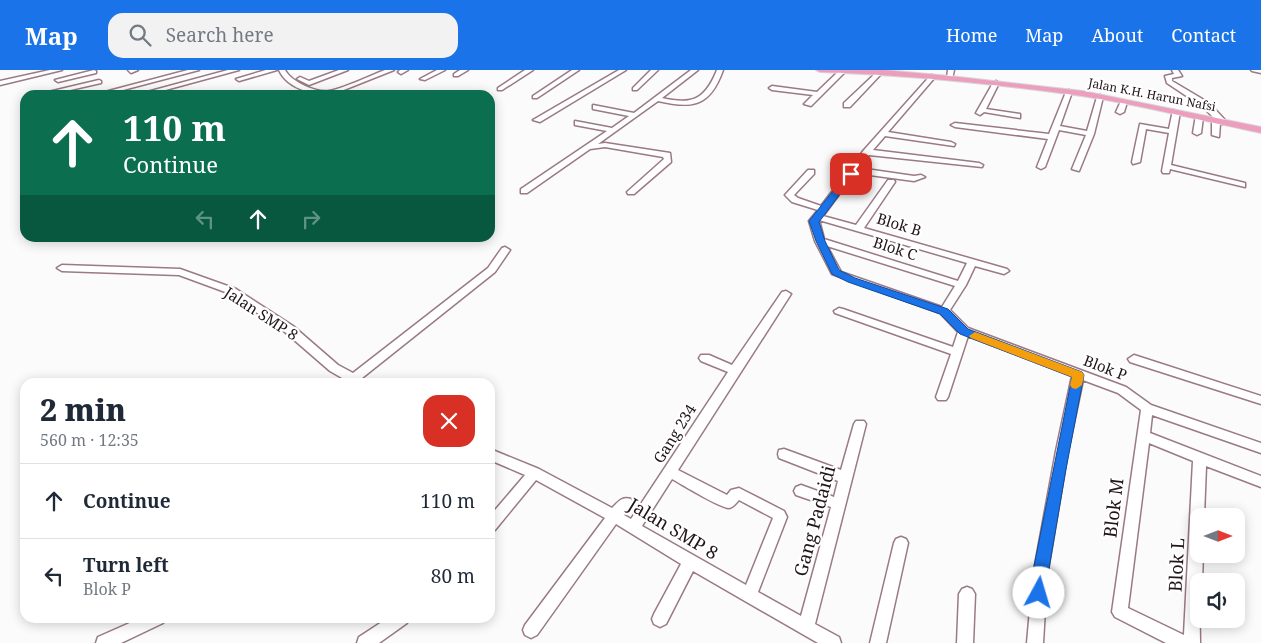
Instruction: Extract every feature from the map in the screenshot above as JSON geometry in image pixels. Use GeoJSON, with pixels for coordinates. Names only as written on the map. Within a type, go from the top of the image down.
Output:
{"type":"FeatureCollection","features":[{"type":"Feature","properties":{"kind":"main road","name":"Jalan K.H. Harun Nafsi"},"geometry":{"type":"LineString","coordinates":[[820,70],[857,70],[933,76],[951,74],[996,83],[1100,97],[1261,130]]}},
{"type":"Feature","properties":{"kind":"street"},"geometry":{"type":"LineString","coordinates":[[0,82],[59,70]]}},
{"type":"Feature","properties":{"kind":"street"},"geometry":{"type":"LineString","coordinates":[[120,90],[196,70]]}},
{"type":"Feature","properties":{"kind":"street"},"geometry":{"type":"LineString","coordinates":[[158,90],[236,70]]}},
{"type":"Feature","properties":{"kind":"street"},"geometry":{"type":"LineString","coordinates":[[240,79],[274,70]]}},
{"type":"Feature","properties":{"kind":"street"},"geometry":{"type":"LineString","coordinates":[[282,70],[285,76],[300,86],[316,90]]}},
{"type":"Feature","properties":{"kind":"street"},"geometry":{"type":"LineString","coordinates":[[298,78],[309,83],[345,70]]}},
{"type":"Feature","properties":{"kind":"street"},"geometry":{"type":"LineString","coordinates":[[342,90],[391,70]]}},
{"type":"Feature","properties":{"kind":"street"},"geometry":{"type":"LineString","coordinates":[[423,79],[442,70]]}},
{"type":"Feature","properties":{"kind":"street"},"geometry":{"type":"LineString","coordinates":[[456,74],[465,70]]}},
{"type":"Feature","properties":{"kind":"street"},"geometry":{"type":"LineString","coordinates":[[500,89],[530,70]]}},
{"type":"Feature","properties":{"kind":"street"},"geometry":{"type":"LineString","coordinates":[[541,85],[563,70]]}},
{"type":"Feature","properties":{"kind":"street"},"geometry":{"type":"LineString","coordinates":[[535,97],[576,70]]}},
{"type":"Feature","properties":{"kind":"street"},"geometry":{"type":"LineString","coordinates":[[536,120],[566,101],[586,93],[623,70]]}},
{"type":"Feature","properties":{"kind":"street"},"geometry":{"type":"LineString","coordinates":[[635,89],[655,70]]}},
{"type":"Feature","properties":{"kind":"street"},"geometry":{"type":"LineString","coordinates":[[524,190],[636,115],[695,70]]}},
{"type":"Feature","properties":{"kind":"street"},"geometry":{"type":"LineString","coordinates":[[656,99],[684,104],[692,103],[702,97],[715,84],[720,70]]}},
{"type":"Feature","properties":{"kind":"street"},"geometry":{"type":"LineString","coordinates":[[1175,70],[1179,76],[1168,76],[1169,82],[1206,105],[1219,121],[1216,135]]}},
{"type":"Feature","properties":{"kind":"street"},"geometry":{"type":"LineString","coordinates":[[1254,70],[1261,71]]}},
{"type":"Feature","properties":{"kind":"street"},"geometry":{"type":"LineString","coordinates":[[58,80],[93,71],[103,90]]}},
{"type":"Feature","properties":{"kind":"street"},"geometry":{"type":"LineString","coordinates":[[808,104],[843,71]]}},
{"type":"Feature","properties":{"kind":"street"},"geometry":{"type":"LineString","coordinates":[[848,105],[880,72]]}},
{"type":"Feature","properties":{"kind":"street"},"geometry":{"type":"LineString","coordinates":[[933,76],[866,152],[853,172],[819,213],[814,226],[835,272],[944,311],[964,331],[942,397]]}},
{"type":"Feature","properties":{"kind":"street"},"geometry":{"type":"LineString","coordinates":[[62,90],[99,82]]}},
{"type":"Feature","properties":{"kind":"street"},"geometry":{"type":"LineString","coordinates":[[996,83],[981,111],[1017,116]]}},
{"type":"Feature","properties":{"kind":"street"},"geometry":{"type":"LineString","coordinates":[[772,88],[818,94]]}},
{"type":"Feature","properties":{"kind":"street"},"geometry":{"type":"LineString","coordinates":[[1041,167],[1069,92]]}},
{"type":"Feature","properties":{"kind":"street"},"geometry":{"type":"LineString","coordinates":[[1076,169],[1090,134],[1100,97]]}},
{"type":"Feature","properties":{"kind":"street"},"geometry":{"type":"LineString","coordinates":[[1120,112],[1123,102]]}},
{"type":"Feature","properties":{"kind":"street"},"geometry":{"type":"LineString","coordinates":[[596,107],[636,115]]}},
{"type":"Feature","properties":{"kind":"street"},"geometry":{"type":"LineString","coordinates":[[1176,112],[1167,169],[1242,184]]}},
{"type":"Feature","properties":{"kind":"street"},"geometry":{"type":"LineString","coordinates":[[1198,132],[1199,117]]}},
{"type":"Feature","properties":{"kind":"street"},"geometry":{"type":"LineString","coordinates":[[578,123],[613,130]]}},
{"type":"Feature","properties":{"kind":"street"},"geometry":{"type":"LineString","coordinates":[[955,124],[1052,137]]}},
{"type":"Feature","properties":{"kind":"street"},"geometry":{"type":"LineString","coordinates":[[1136,162],[1143,126],[1172,132]]}},
{"type":"Feature","properties":{"kind":"street"},"geometry":{"type":"LineString","coordinates":[[1055,127],[1090,134]]}},
{"type":"Feature","properties":{"kind":"street"},"geometry":{"type":"LineString","coordinates":[[883,134],[951,144]]}},
{"type":"Feature","properties":{"kind":"street"},"geometry":{"type":"LineString","coordinates":[[588,147],[605,145],[667,155],[668,160],[631,192]]}},
{"type":"Feature","properties":{"kind":"street"},"geometry":{"type":"LineString","coordinates":[[866,152],[979,165]]}},
{"type":"Feature","properties":{"kind":"street","name":"Blok B"},"geometry":{"type":"LineString","coordinates":[[811,172],[789,195],[819,213],[859,228],[1004,271]]}},
{"type":"Feature","properties":{"kind":"street"},"geometry":{"type":"LineString","coordinates":[[853,172],[914,179],[921,178]]}},
{"type":"Feature","properties":{"kind":"street"},"geometry":{"type":"LineString","coordinates":[[859,228],[891,182]]}},
{"type":"Feature","properties":{"kind":"street","name":"Blok C"},"geometry":{"type":"LineString","coordinates":[[820,241],[961,285]]}},
{"type":"Feature","properties":{"kind":"street"},"geometry":{"type":"LineString","coordinates":[[361,378],[492,270],[505,250]]}},
{"type":"Feature","properties":{"kind":"street"},"geometry":{"type":"LineString","coordinates":[[944,311],[961,285],[972,262]]}},
{"type":"Feature","properties":{"kind":"street","name":"Jalan SMP 8"},"geometry":{"type":"LineString","coordinates":[[62,268],[180,272],[232,291],[289,329],[334,368],[352,378]]}},
{"type":"Feature","properties":{"kind":"street"},"geometry":{"type":"LineString","coordinates":[[743,358],[786,294]]}},
{"type":"Feature","properties":{"kind":"street"},"geometry":{"type":"LineString","coordinates":[[839,311],[957,352]]}},
{"type":"Feature","properties":{"kind":"street","name":"Blok P"},"geometry":{"type":"LineString","coordinates":[[964,331],[1122,390],[1146,408],[1261,452]]}},
{"type":"Feature","properties":{"kind":"street"},"geometry":{"type":"LineString","coordinates":[[705,358],[735,370]]}},
{"type":"Feature","properties":{"kind":"street","name":"Gang 234"},"geometry":{"type":"LineString","coordinates":[[634,527],[743,358]]}},
{"type":"Feature","properties":{"kind":"street"},"geometry":{"type":"LineString","coordinates":[[1134,359],[1261,400]]}},
{"type":"Feature","properties":{"kind":"street"},"geometry":{"type":"LineString","coordinates":[[1035,643],[1040,576],[1062,451],[1078,375]]}},
{"type":"Feature","properties":{"kind":"street","name":"Blok M"},"geometry":{"type":"LineString","coordinates":[[1146,408],[1120,612],[1183,643]]}},
{"type":"Feature","properties":{"kind":"street","name":"Gang Padaidi"},"geometry":{"type":"LineString","coordinates":[[806,627],[860,424]]}},
{"type":"Feature","properties":{"kind":"street"},"geometry":{"type":"LineString","coordinates":[[1143,436],[1261,482]]}},
{"type":"Feature","properties":{"kind":"street"},"geometry":{"type":"LineString","coordinates":[[784,454],[846,478]]}},
{"type":"Feature","properties":{"kind":"street","name":"Jalan SMP 8"},"geometry":{"type":"LineString","coordinates":[[495,456],[534,473],[634,527],[690,562],[833,643]]}},
{"type":"Feature","properties":{"kind":"street","name":"Blok L"},"geometry":{"type":"LineString","coordinates":[[1192,643],[1200,459]]}},
{"type":"Feature","properties":{"kind":"street"},"geometry":{"type":"LineString","coordinates":[[670,472],[729,502],[736,494],[743,495],[780,517],[749,596]]}},
{"type":"Feature","properties":{"kind":"street"},"geometry":{"type":"LineString","coordinates":[[495,520],[534,473]]}},
{"type":"Feature","properties":{"kind":"street"},"geometry":{"type":"LineString","coordinates":[[801,492],[838,504]]}},
{"type":"Feature","properties":{"kind":"street"},"geometry":{"type":"LineString","coordinates":[[531,630],[614,516],[626,503]]}},
{"type":"Feature","properties":{"kind":"street"},"geometry":{"type":"LineString","coordinates":[[878,643],[901,543]]}},
{"type":"Feature","properties":{"kind":"street"},"geometry":{"type":"LineString","coordinates":[[660,619],[690,562]]}},
{"type":"Feature","properties":{"kind":"street"},"geometry":{"type":"LineString","coordinates":[[965,643],[966,594]]}},
{"type":"Feature","properties":{"kind":"street"},"geometry":{"type":"LineString","coordinates":[[104,643],[146,623]]}},
{"type":"Feature","properties":{"kind":"street"},"geometry":{"type":"LineString","coordinates":[[365,643],[394,623]]}},
{"type":"Feature","properties":{"kind":"slow traffic"},"geometry":{"type":"LineString","coordinates":[[975,336],[1078,375],[1076,385]]}},
{"type":"Feature","properties":{"kind":"route"},"geometry":{"type":"LineString","coordinates":[[851,174],[814,221],[820,241],[835,272],[852,280],[944,311],[964,331],[1078,375],[1062,451],[1040,576],[1039,593]]}}]}
